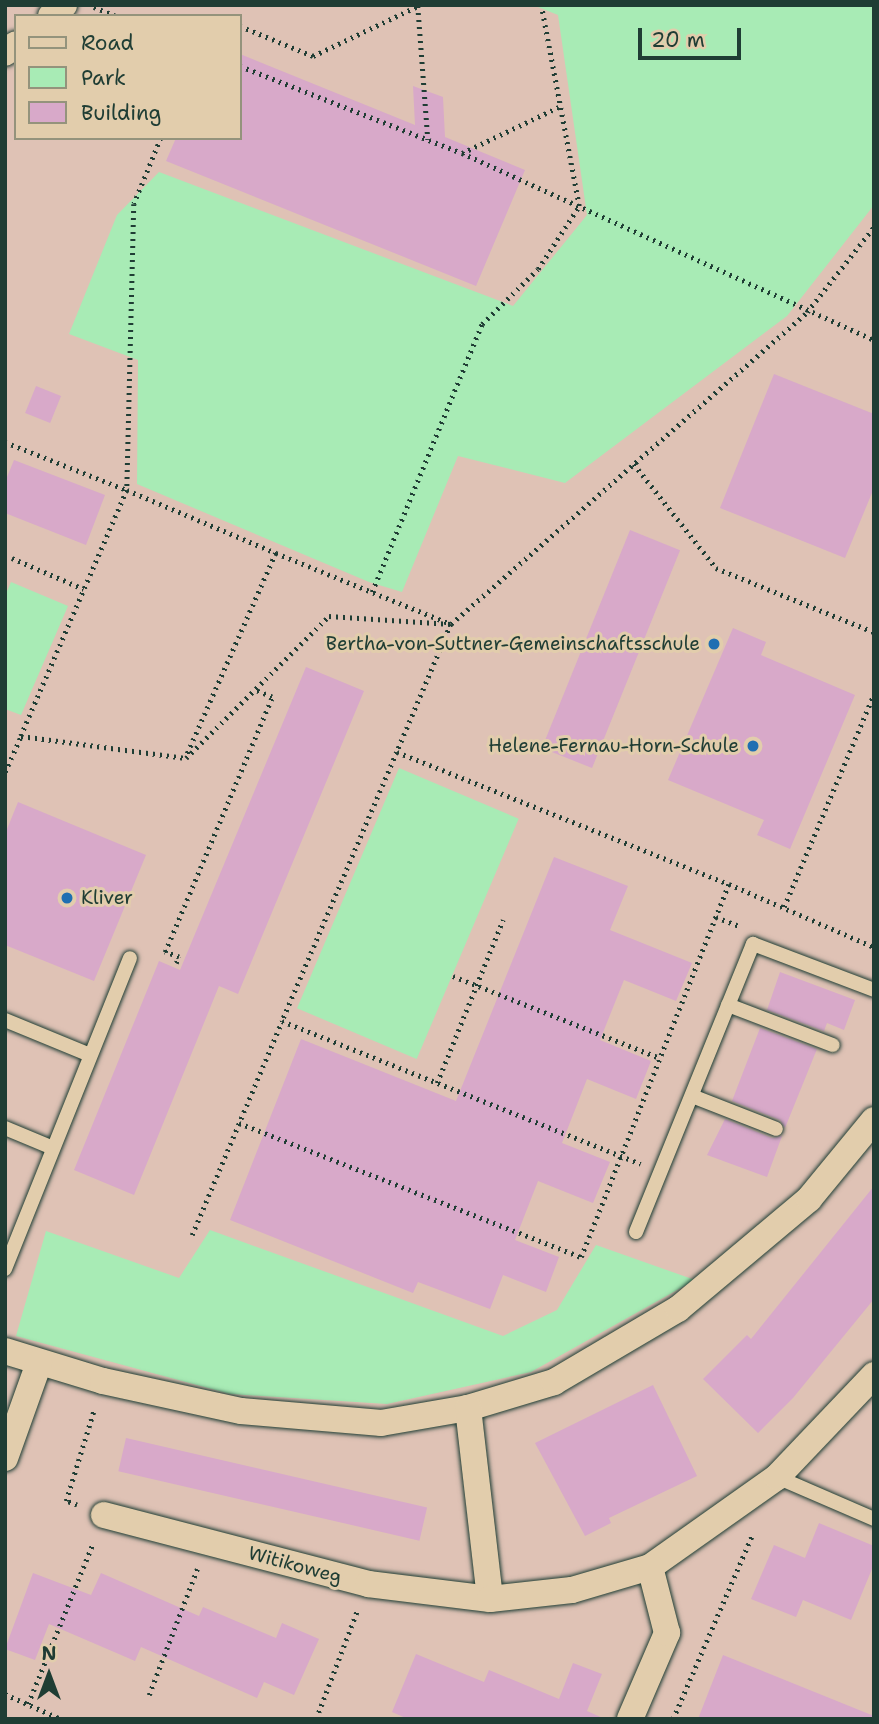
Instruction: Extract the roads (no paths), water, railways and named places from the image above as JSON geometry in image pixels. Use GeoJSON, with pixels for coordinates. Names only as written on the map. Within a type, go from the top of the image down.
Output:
{"type":"FeatureCollection","features":[{"type":"Feature","properties":{"kind":"street"},"geometry":{"type":"LineString","coordinates":[[5,1351],[39,1363],[163,1396],[241,1411],[381,1423],[468,1408],[554,1382],[678,1309],[809,1199],[874,1120]]}},
{"type":"Feature","properties":{"kind":"street"},"geometry":{"type":"LineString","coordinates":[[5,1458],[39,1363]]}},
{"type":"Feature","properties":{"kind":"street","name":"Witikoweg"},"geometry":{"type":"LineString","coordinates":[[104,1515],[368,1584],[490,1599],[572,1590],[650,1567],[777,1477],[874,1375]]}},
{"type":"Feature","properties":{"kind":"street"},"geometry":{"type":"LineString","coordinates":[[468,1408],[490,1599]]}},
{"type":"Feature","properties":{"kind":"street"},"geometry":{"type":"LineString","coordinates":[[630,1719],[667,1633],[650,1567]]}},
{"type":"Feature","properties":{"kind":"lane"},"geometry":{"type":"LineString","coordinates":[[636,1232],[753,944],[874,990]]}},
{"type":"Feature","properties":{"kind":"lane"},"geometry":{"type":"LineString","coordinates":[[5,1269],[130,958]]}},
{"type":"Feature","properties":{"kind":"lane"},"geometry":{"type":"LineString","coordinates":[[729,1005],[833,1045]]}},
{"type":"Feature","properties":{"kind":"lane"},"geometry":{"type":"LineString","coordinates":[[5,1020],[90,1055]]}},
{"type":"Feature","properties":{"kind":"lane"},"geometry":{"type":"LineString","coordinates":[[692,1096],[776,1129]]}},
{"type":"Feature","properties":{"kind":"lane"},"geometry":{"type":"LineString","coordinates":[[5,1128],[53,1148]]}},
{"type":"Feature","properties":{"kind":"lane"},"geometry":{"type":"LineString","coordinates":[[777,1477],[874,1519]]}},
{"type":"Feature","properties":{"kind":"place","name":"Bertha-von-Suttner-Gemeinschaftsschule"},"geometry":{"type":"Point","coordinates":[714,644]}},
{"type":"Feature","properties":{"kind":"place","name":"Helene-Fernau-Horn-Schule"},"geometry":{"type":"Point","coordinates":[753,746]}},
{"type":"Feature","properties":{"kind":"place","name":"Kliver"},"geometry":{"type":"Point","coordinates":[67,898]}}]}
